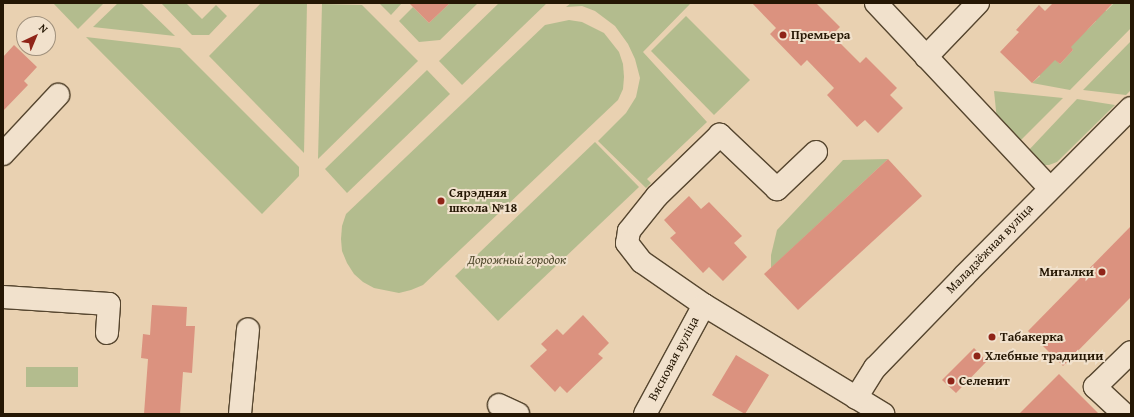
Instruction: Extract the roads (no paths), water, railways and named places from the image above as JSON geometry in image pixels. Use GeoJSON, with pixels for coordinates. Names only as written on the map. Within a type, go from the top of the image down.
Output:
{"type":"FeatureCollection","features":[{"type":"Feature","properties":{"kind":"street"},"geometry":{"type":"LineString","coordinates":[[876,3],[1050,188]]}},
{"type":"Feature","properties":{"kind":"street"},"geometry":{"type":"LineString","coordinates":[[926,57],[978,3]]}},
{"type":"Feature","properties":{"kind":"street"},"geometry":{"type":"LineString","coordinates":[[3,154],[58,95]]}},
{"type":"Feature","properties":{"kind":"street","name":"Маладзёжная вуліца"},"geometry":{"type":"LineString","coordinates":[[856,398],[875,368],[1050,188],[1131,108]]}},
{"type":"Feature","properties":{"kind":"street"},"geometry":{"type":"LineString","coordinates":[[816,152],[777,189],[720,135],[657,196],[637,219],[629,231],[627,243],[642,262],[704,305],[883,414]]}},
{"type":"Feature","properties":{"kind":"street"},"geometry":{"type":"LineString","coordinates":[[3,297],[109,304],[107,333]]}},
{"type":"Feature","properties":{"kind":"street","name":"Вясновая вуліца"},"geometry":{"type":"LineString","coordinates":[[645,414],[704,305]]}},
{"type":"Feature","properties":{"kind":"street"},"geometry":{"type":"LineString","coordinates":[[240,414],[248,329]]}},
{"type":"Feature","properties":{"kind":"street"},"geometry":{"type":"LineString","coordinates":[[1124,414],[1095,387],[1131,352]]}},
{"type":"Feature","properties":{"kind":"place","name":"Премьера"},"geometry":{"type":"Point","coordinates":[783,35]}},
{"type":"Feature","properties":{"kind":"place","name":"Сярэдняя школа №18"},"geometry":{"type":"Point","coordinates":[441,201]}},
{"type":"Feature","properties":{"kind":"place","name":"Мигалки"},"geometry":{"type":"Point","coordinates":[1102,272]}},
{"type":"Feature","properties":{"kind":"place","name":"Табакерка"},"geometry":{"type":"Point","coordinates":[992,337]}},
{"type":"Feature","properties":{"kind":"place","name":"Хлебные традиции"},"geometry":{"type":"Point","coordinates":[977,356]}},
{"type":"Feature","properties":{"kind":"place","name":"Селенит"},"geometry":{"type":"Point","coordinates":[951,381]}},
{"type":"Feature","properties":{"kind":"park label","name":"Дорожный городок"},"geometry":{"type":"Point","coordinates":[517,260]}}]}
